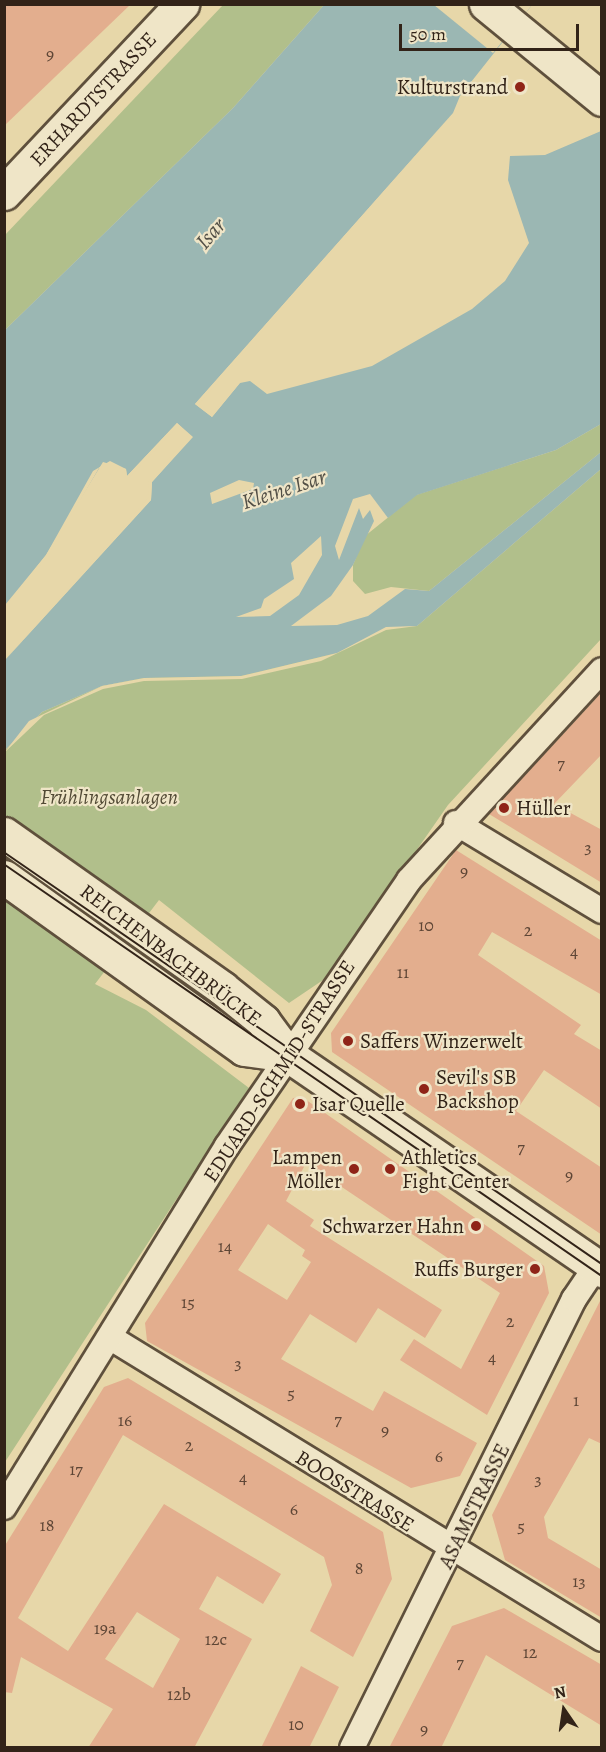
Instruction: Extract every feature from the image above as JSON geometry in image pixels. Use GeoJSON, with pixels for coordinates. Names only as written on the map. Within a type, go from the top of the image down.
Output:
{"type":"FeatureCollection","features":[{"type":"Feature","properties":{"kind":"main road","name":"ERHARDTSTRASSE"},"geometry":{"type":"LineString","coordinates":[[4,193],[182,4]]}},
{"type":"Feature","properties":{"kind":"main road"},"geometry":{"type":"LineString","coordinates":[[486,4],[591,91]]}},
{"type":"Feature","properties":{"kind":"main road","name":"REICHENBACHBRÜCKE"},"geometry":{"type":"LineString","coordinates":[[4,834],[152,936],[263,1021],[288,1054]]}},
{"type":"Feature","properties":{"kind":"main road","name":"REICHENBACHBRÜCKE"},"geometry":{"type":"LineString","coordinates":[[4,877],[244,1048],[288,1054]]}},
{"type":"Feature","properties":{"kind":"main road"},"geometry":{"type":"LineString","coordinates":[[288,1054],[599,1268]]}},
{"type":"Feature","properties":{"kind":"street","name":"EDUARD-SCHMID-STRASSE"},"geometry":{"type":"LineString","coordinates":[[4,1507],[288,1054],[425,858],[602,670]]}},
{"type":"Feature","properties":{"kind":"street"},"geometry":{"type":"LineString","coordinates":[[456,823],[602,911]]}},
{"type":"Feature","properties":{"kind":"street","name":"ASAMSTRASSE"},"geometry":{"type":"LineString","coordinates":[[352,1748],[453,1551],[574,1299],[599,1268]]}},
{"type":"Feature","properties":{"kind":"street","name":"BOOSSTRASSE"},"geometry":{"type":"LineString","coordinates":[[111,1338],[453,1551],[602,1639]]}},
{"type":"Feature","properties":{"kind":"green space"},"geometry":{"type":"Polygon","coordinates":[[[223,5],[324,5],[233,108],[5,330],[4,236],[223,5]]]}},
{"type":"Feature","properties":{"kind":"green space"},"geometry":{"type":"Polygon","coordinates":[[[601,424],[601,452],[429,591],[391,587],[365,594],[353,581],[353,565],[365,536],[416,495],[556,450],[601,424]]]}},
{"type":"Feature","properties":{"kind":"green space","name":"Frühlingsanlagen"},"geometry":{"type":"Polygon","coordinates":[[[601,469],[601,639],[448,805],[329,976],[289,1003],[159,900],[95,984],[146,1010],[249,1088],[5,1462],[5,750],[42,712],[102,686],[386,627],[417,626],[601,469]]]}},
{"type":"Feature","properties":{"kind":"water"},"geometry":{"type":"Polygon","coordinates":[[[324,5],[532,5],[460,96],[453,113],[195,404],[212,417],[240,383],[250,381],[267,394],[372,366],[472,309],[505,281],[529,243],[508,180],[510,156],[545,155],[601,131],[601,424],[556,450],[417,495],[388,518],[370,494],[353,499],[335,546],[339,560],[359,508],[363,519],[370,510],[374,521],[353,565],[331,596],[291,626],[337,625],[368,616],[405,589],[429,591],[601,452],[601,469],[417,626],[386,628],[337,653],[241,676],[144,678],[102,686],[42,712],[5,750],[5,660],[151,500],[152,482],[192,437],[177,423],[127,476],[126,469],[103,462],[46,555],[5,605],[5,330],[233,108],[324,5]],[[239,480],[210,493],[212,504],[253,489],[254,483],[239,480]],[[321,536],[291,563],[294,579],[264,599],[261,608],[236,617],[270,616],[299,595],[322,555],[321,536]]]}},
{"type":"Feature","properties":{"kind":"pier"},"geometry":{"type":"Polygon","coordinates":[[[434,5],[532,5],[493,53],[434,5]]]}},
{"type":"Feature","properties":{"kind":"pier"},"geometry":{"type":"Polygon","coordinates":[[[453,113],[199,404],[211,413],[243,379],[212,417],[195,404],[453,113]]]}},
{"type":"Feature","properties":{"kind":"pier"},"geometry":{"type":"Polygon","coordinates":[[[177,423],[193,437],[152,482],[151,500],[5,660],[148,498],[149,480],[188,437],[177,427],[128,479],[119,467],[99,468],[48,556],[4,608],[46,555],[93,471],[110,461],[126,469],[127,476],[177,423]]]}},
{"type":"Feature","properties":{"kind":"pier"},"geometry":{"type":"Polygon","coordinates":[[[417,626],[386,630],[321,661],[242,679],[144,681],[103,689],[44,715],[4,753],[29,721],[102,686],[144,678],[241,676],[337,653],[386,627],[417,626]]]}},
{"type":"Feature","properties":{"kind":"building"},"geometry":{"type":"Polygon","coordinates":[[[4,4],[131,4],[4,126],[4,4]]]}},
{"type":"Feature","properties":{"kind":"building"},"geometry":{"type":"Polygon","coordinates":[[[602,692],[602,754],[554,804],[602,830],[602,883],[489,814],[602,692]]]}},
{"type":"Feature","properties":{"kind":"building"},"geometry":{"type":"Polygon","coordinates":[[[456,850],[602,941],[602,995],[492,932],[478,955],[581,1025],[574,1034],[602,1051],[602,1109],[544,1070],[516,1111],[602,1168],[602,1235],[332,1052],[331,1033],[456,850]]]}},
{"type":"Feature","properties":{"kind":"building"},"geometry":{"type":"Polygon","coordinates":[[[302,1097],[544,1266],[549,1293],[487,1415],[400,1360],[414,1339],[461,1369],[500,1293],[306,1163],[286,1201],[314,1220],[310,1226],[442,1310],[425,1338],[378,1308],[356,1343],[310,1314],[281,1359],[373,1411],[384,1391],[477,1443],[460,1476],[411,1488],[147,1341],[145,1323],[293,1098],[302,1097]],[[268,1224],[238,1270],[287,1300],[311,1262],[302,1256],[305,1250],[268,1224]]]}},
{"type":"Feature","properties":{"kind":"building"},"geometry":{"type":"Polygon","coordinates":[[[602,1297],[602,1444],[589,1438],[544,1517],[548,1538],[602,1570],[602,1618],[505,1560],[492,1515],[602,1297]]]}},
{"type":"Feature","properties":{"kind":"building"},"geometry":{"type":"Polygon","coordinates":[[[128,1378],[383,1532],[392,1579],[353,1657],[310,1631],[332,1585],[324,1557],[123,1435],[18,1618],[68,1651],[164,1504],[281,1574],[263,1604],[217,1576],[199,1609],[252,1639],[194,1748],[88,1748],[113,1709],[21,1657],[12,1693],[4,1692],[4,1547],[104,1387],[128,1378]],[[137,1612],[105,1659],[153,1688],[180,1639],[137,1612]]]}},
{"type":"Feature","properties":{"kind":"building"},"geometry":{"type":"Polygon","coordinates":[[[504,1608],[602,1665],[602,1726],[486,1655],[441,1748],[389,1748],[452,1626],[504,1608]]]}},
{"type":"Feature","properties":{"kind":"building"},"geometry":{"type":"Polygon","coordinates":[[[301,1666],[339,1687],[309,1748],[261,1748],[301,1666]]]}},
{"type":"Feature","properties":{"kind":"tram line"},"geometry":{"type":"LineString","coordinates":[[4,852],[602,1264]]}},
{"type":"Feature","properties":{"kind":"tram line"},"geometry":{"type":"LineString","coordinates":[[4,864],[602,1276]]}},
{"type":"Feature","properties":{"kind":"place","name":"Kulturstrand"},"geometry":{"type":"Point","coordinates":[520,87]}},
{"type":"Feature","properties":{"kind":"place","name":"Hüller"},"geometry":{"type":"Point","coordinates":[504,808]}},
{"type":"Feature","properties":{"kind":"place","name":"Saffers Winzerwelt"},"geometry":{"type":"Point","coordinates":[348,1041]}},
{"type":"Feature","properties":{"kind":"place","name":"Sevil's SB Backshop"},"geometry":{"type":"Point","coordinates":[424,1089]}},
{"type":"Feature","properties":{"kind":"place","name":"Isar Quelle"},"geometry":{"type":"Point","coordinates":[300,1104]}},
{"type":"Feature","properties":{"kind":"place","name":"Lampen Möller"},"geometry":{"type":"Point","coordinates":[354,1169]}},
{"type":"Feature","properties":{"kind":"place","name":"Athletics Fight Center"},"geometry":{"type":"Point","coordinates":[390,1169]}},
{"type":"Feature","properties":{"kind":"place","name":"Schwarzer Hahn"},"geometry":{"type":"Point","coordinates":[476,1226]}},
{"type":"Feature","properties":{"kind":"place","name":"Ruffs Burger"},"geometry":{"type":"Point","coordinates":[535,1269]}},
{"type":"Feature","properties":{"kind":"water label","name":"Isar"},"geometry":{"type":"Point","coordinates":[211,234]}},
{"type":"Feature","properties":{"kind":"water label","name":"Kleine Isar"},"geometry":{"type":"Point","coordinates":[284,490]}}]}
